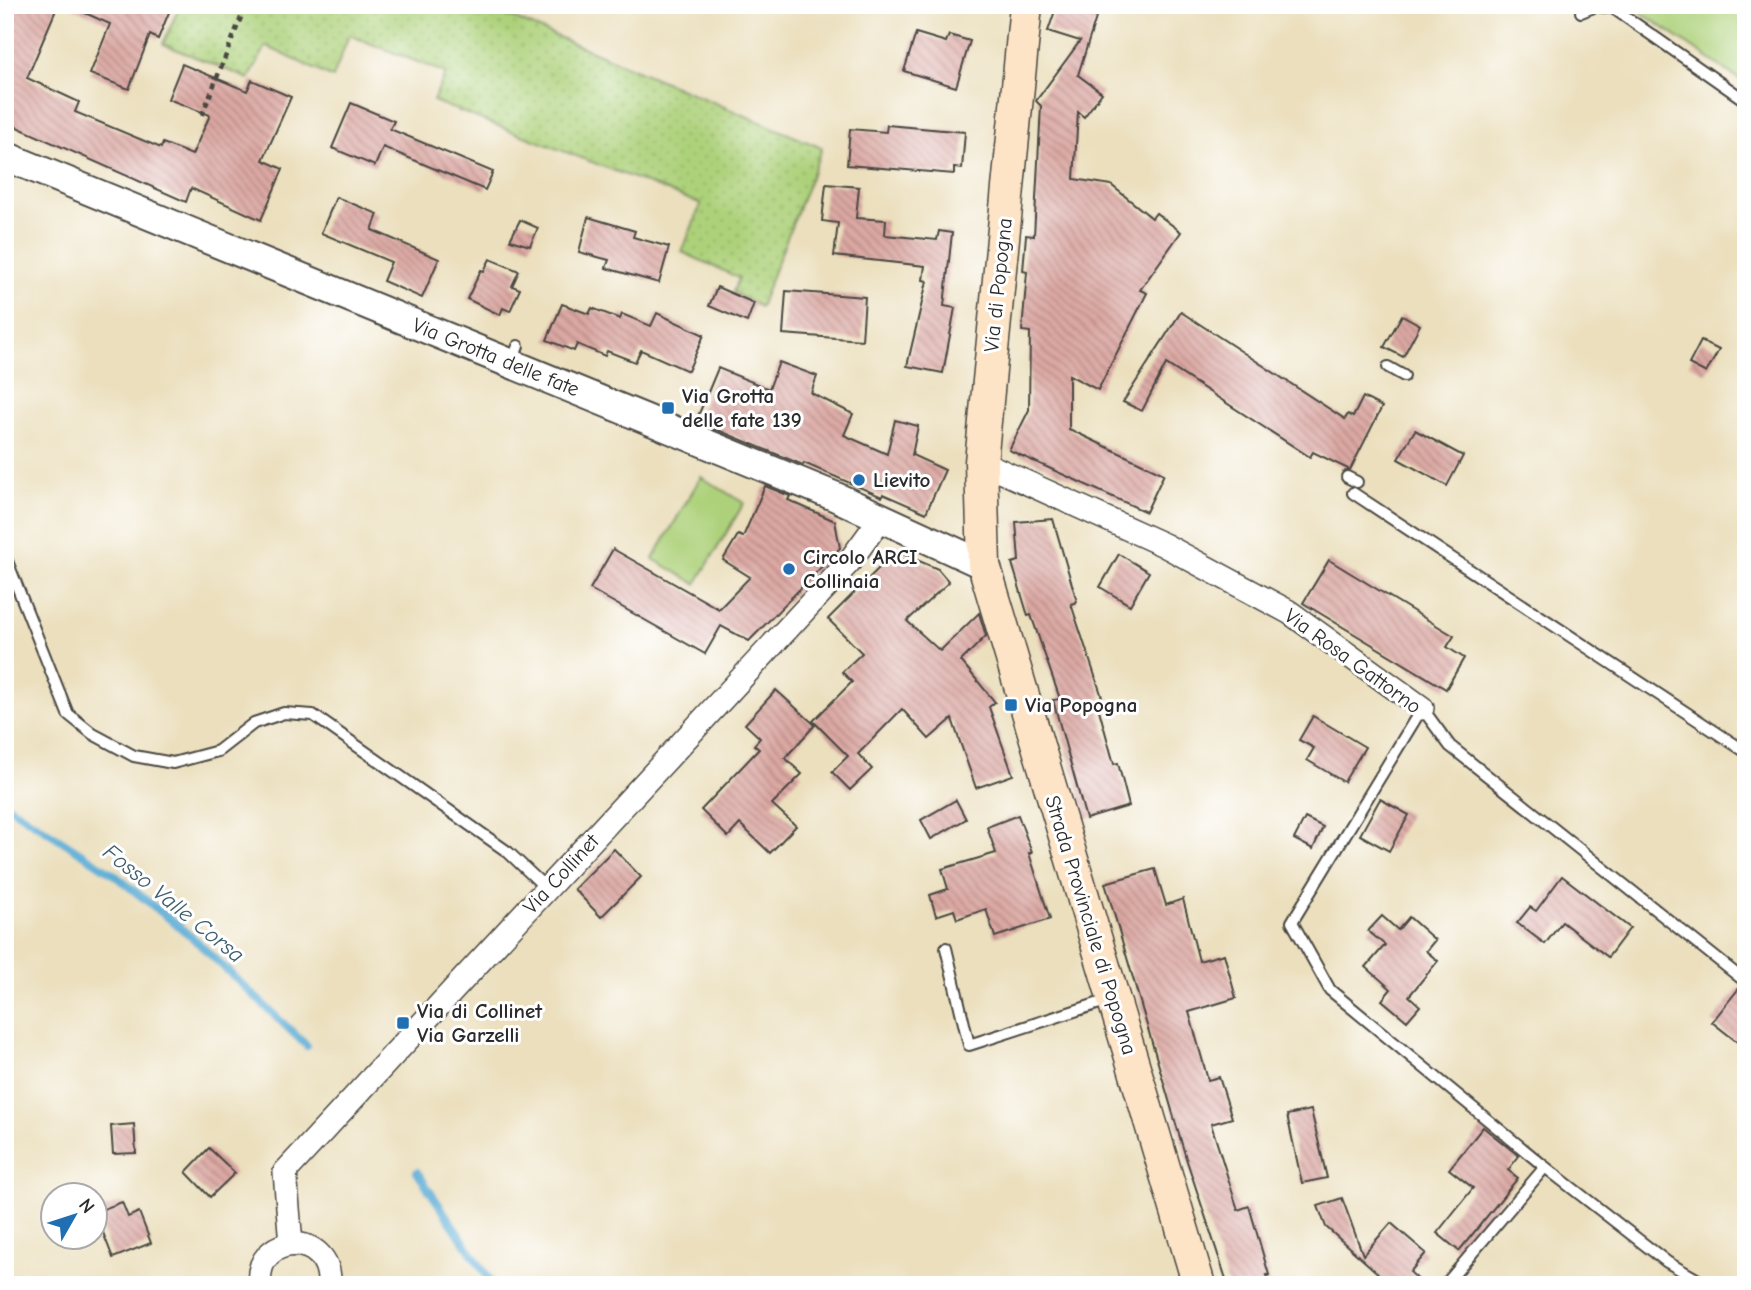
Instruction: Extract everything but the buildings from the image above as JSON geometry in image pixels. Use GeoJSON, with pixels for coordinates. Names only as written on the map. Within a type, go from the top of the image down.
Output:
{"type":"FeatureCollection","features":[{"type":"Feature","properties":{"kind":"main road","name":"Via di Popogna"},"geometry":{"type":"LineString","coordinates":[[984,565],[981,463],[1026,5]]}},
{"type":"Feature","properties":{"kind":"main road","name":"Strada Provinciale di Popogna"},"geometry":{"type":"LineString","coordinates":[[984,565],[1199,1285]]}},
{"type":"Feature","properties":{"kind":"street","name":"Via Grotta delle fate"},"geometry":{"type":"LineString","coordinates":[[5,156],[515,355],[984,565]]}},
{"type":"Feature","properties":{"kind":"street","name":"Via Rosa Gattorno"},"geometry":{"type":"LineString","coordinates":[[981,463],[1164,545],[1289,612],[1422,708]]}},
{"type":"Feature","properties":{"kind":"street","name":"Via Collinet"},"geometry":{"type":"LineString","coordinates":[[291,1244],[285,1172],[849,562],[881,518]]}},
{"type":"Feature","properties":{"kind":"street"},"geometry":{"type":"LineString","coordinates":[[260,1285],[260,1269],[265,1259],[281,1246],[291,1244],[302,1245],[321,1255],[330,1275],[329,1285]]}},
{"type":"Feature","properties":{"kind":"lane"},"geometry":{"type":"LineString","coordinates":[[1581,12],[1596,6],[1613,8],[1746,101]]}},
{"type":"Feature","properties":{"kind":"lane"},"geometry":{"type":"LineString","coordinates":[[1388,367],[1404,376]]}},
{"type":"Feature","properties":{"kind":"lane"},"geometry":{"type":"LineString","coordinates":[[1352,484],[1746,752]]}},
{"type":"Feature","properties":{"kind":"lane"},"geometry":{"type":"LineString","coordinates":[[5,556],[68,714],[93,734],[134,757],[173,763],[218,751],[254,723],[284,713],[313,715],[508,852],[547,889]]}},
{"type":"Feature","properties":{"kind":"lane"},"geometry":{"type":"LineString","coordinates":[[1422,708],[1292,922],[1330,990],[1545,1167],[1667,1262],[1707,1285]]}},
{"type":"Feature","properties":{"kind":"lane","name":"Via Rosa Gattorno"},"geometry":{"type":"LineString","coordinates":[[1422,708],[1450,746],[1746,982]]}},
{"type":"Feature","properties":{"kind":"lane"},"geometry":{"type":"LineString","coordinates":[[946,948],[970,1045],[1114,999]]}},
{"type":"Feature","properties":{"kind":"lane"},"geometry":{"type":"LineString","coordinates":[[1445,1285],[1545,1167]]}},
{"type":"Feature","properties":{"kind":"path"},"geometry":{"type":"LineString","coordinates":[[202,115],[246,5]]}},
{"type":"Feature","properties":{"kind":"green space"},"geometry":{"type":"Polygon","coordinates":[[[180,5],[482,5],[822,148],[760,307],[733,292],[739,278],[682,252],[701,204],[433,101],[446,73],[349,35],[333,78],[266,46],[249,79],[163,44],[180,5]]]}},
{"type":"Feature","properties":{"kind":"green space"},"geometry":{"type":"Polygon","coordinates":[[[1630,5],[1746,5],[1746,84],[1630,5]]]}},
{"type":"Feature","properties":{"kind":"green space"},"geometry":{"type":"Polygon","coordinates":[[[701,477],[744,503],[696,584],[653,559],[701,477]]]}},
{"type":"Feature","properties":{"kind":"waterway","name":"Fosso Valle Corsa"},"geometry":{"type":"LineString","coordinates":[[5,804],[112,873],[191,936],[307,1046]]}},
{"type":"Feature","properties":{"kind":"waterway","name":"Fosso Valle Corsa"},"geometry":{"type":"LineString","coordinates":[[417,1172],[493,1285]]}},
{"type":"Feature","properties":{"kind":"place","name":"Via Grotta delle fate 139"},"geometry":{"type":"Point","coordinates":[668,408]}},
{"type":"Feature","properties":{"kind":"place","name":"Lievito"},"geometry":{"type":"Point","coordinates":[859,480]}},
{"type":"Feature","properties":{"kind":"place","name":"Circolo ARCI Collinaia"},"geometry":{"type":"Point","coordinates":[789,569]}},
{"type":"Feature","properties":{"kind":"place","name":"Via Popogna"},"geometry":{"type":"Point","coordinates":[1011,705]}},
{"type":"Feature","properties":{"kind":"place","name":"Via di Collinet Via Garzelli"},"geometry":{"type":"Point","coordinates":[403,1023]}}]}
